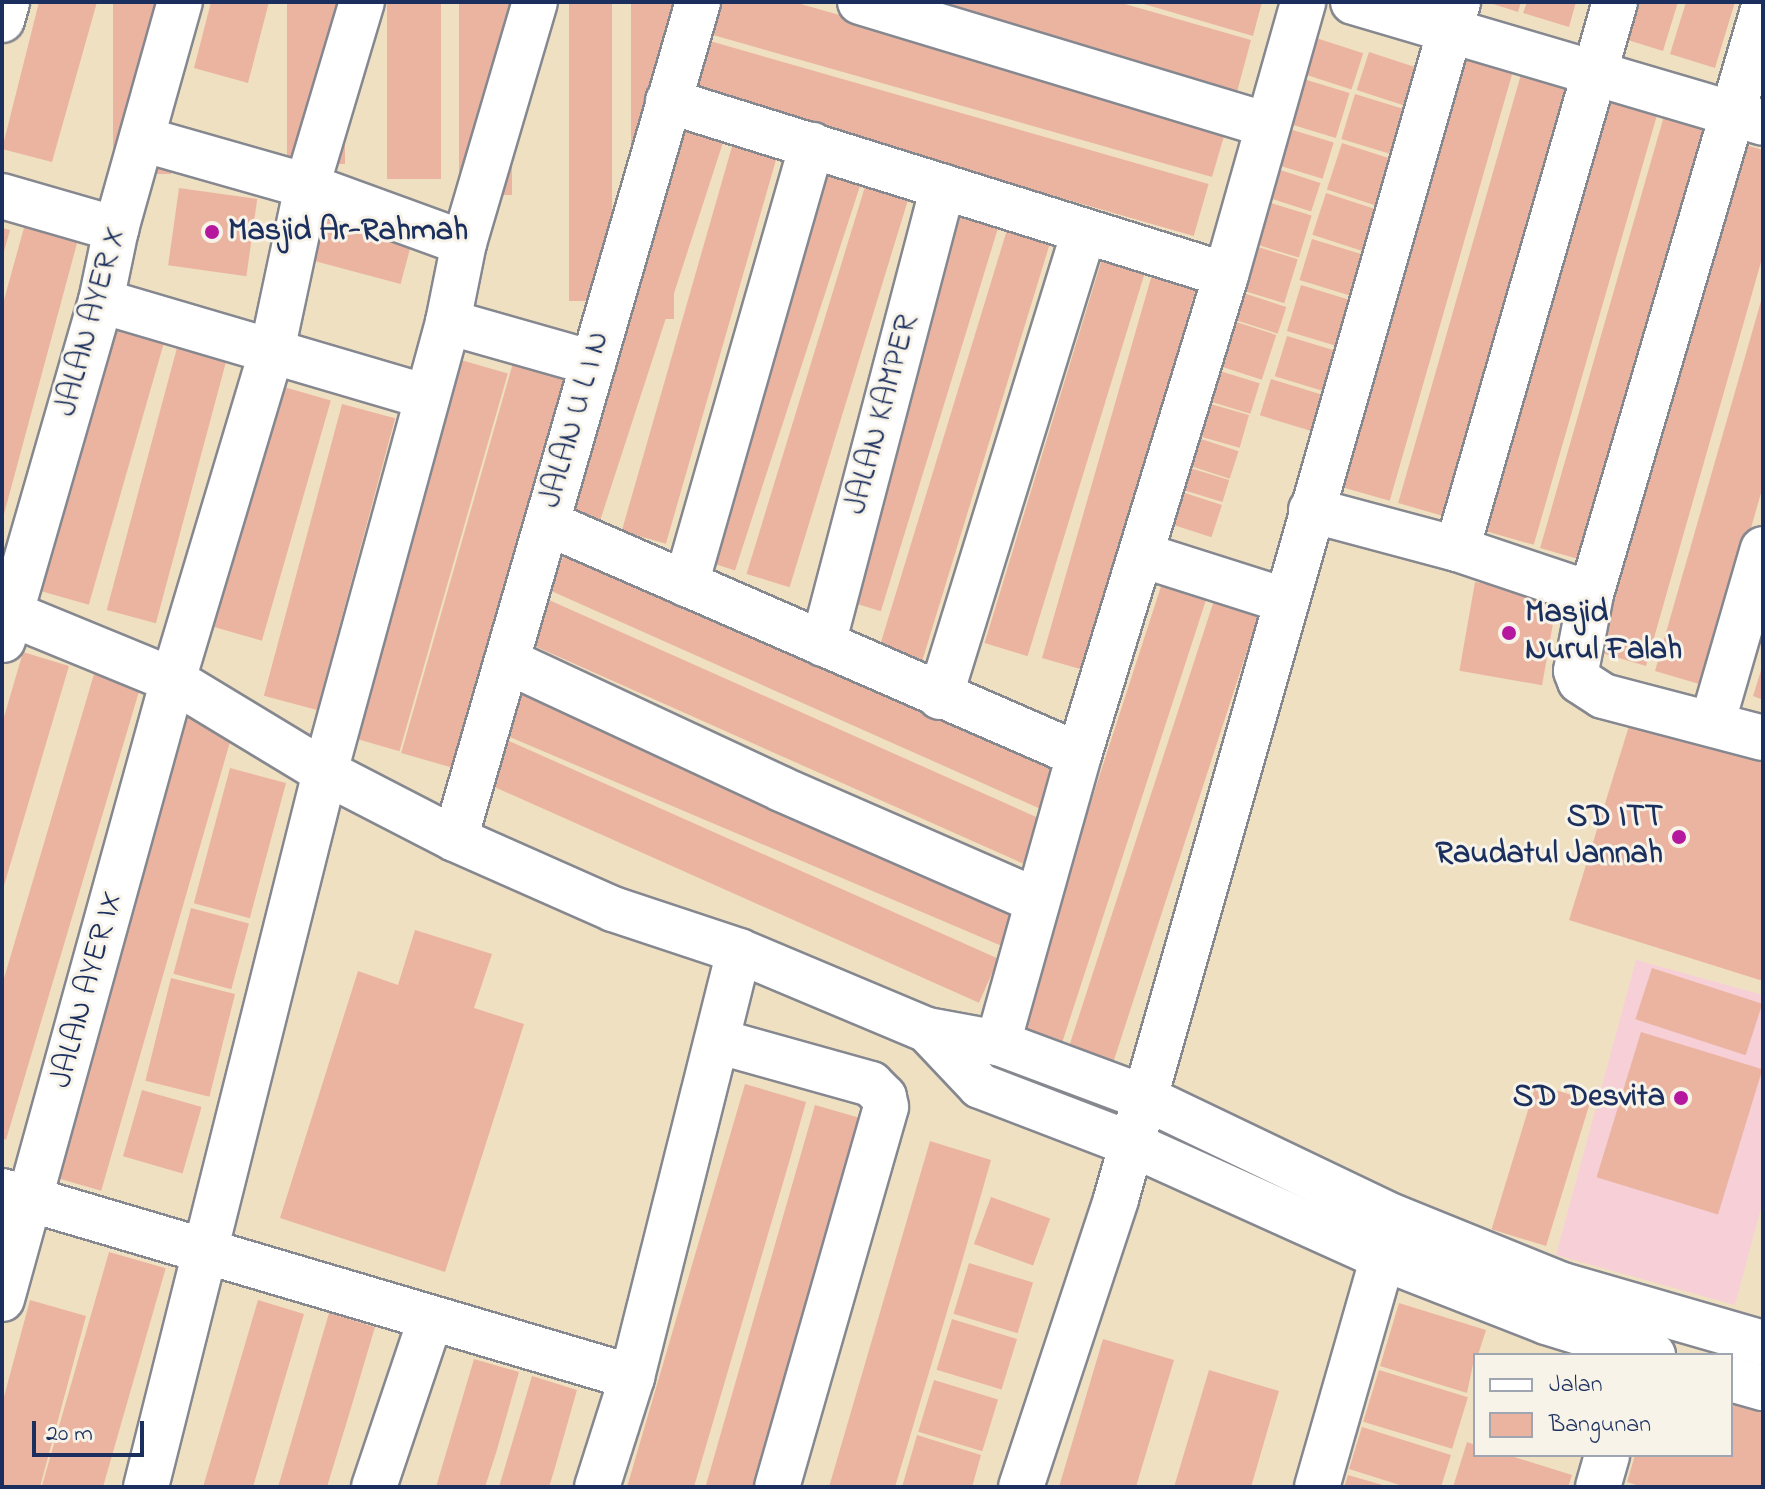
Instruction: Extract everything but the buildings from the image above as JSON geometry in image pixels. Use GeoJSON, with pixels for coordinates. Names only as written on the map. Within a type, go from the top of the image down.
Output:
{"type":"FeatureCollection","features":[{"type":"Feature","properties":{"kind":"street"},"geometry":{"type":"LineString","coordinates":[[2,20],[7,2]]}},
{"type":"Feature","properties":{"kind":"street","name":"JALAN AYER X"},"geometry":{"type":"LineString","coordinates":[[5,622],[101,301],[116,229],[180,2]]}},
{"type":"Feature","properties":{"kind":"street","name":"JALAN AYER IX"},"geometry":{"type":"LineString","coordinates":[[2,1299],[16,1195],[272,351],[307,186],[362,2]]}},
{"type":"Feature","properties":{"kind":"street"},"geometry":{"type":"LineString","coordinates":[[146,1487],[325,772],[448,322],[464,243],[535,2]]}},
{"type":"Feature","properties":{"kind":"street","name":"JALAN U L I N"},"geometry":{"type":"LineString","coordinates":[[455,839],[698,2]]}},
{"type":"Feature","properties":{"kind":"street"},"geometry":{"type":"LineString","coordinates":[[860,2],[1267,125]]}},
{"type":"Feature","properties":{"kind":"street"},"geometry":{"type":"LineString","coordinates":[[998,1043],[1079,755],[1226,275],[1303,2]]}},
{"type":"Feature","properties":{"kind":"street"},"geometry":{"type":"LineString","coordinates":[[1353,2],[1455,15],[1596,72],[1748,118]]}},
{"type":"Feature","properties":{"kind":"street"},"geometry":{"type":"LineString","coordinates":[[1457,549],[1615,2]]}},
{"type":"Feature","properties":{"kind":"street"},"geometry":{"type":"LineString","coordinates":[[1763,10],[1748,118],[1591,594],[1576,671],[1580,681],[1603,696],[1763,738]]}},
{"type":"Feature","properties":{"kind":"street"},"geometry":{"type":"LineString","coordinates":[[1021,1487],[1131,1144],[1455,15]]}},
{"type":"Feature","properties":{"kind":"street"},"geometry":{"type":"LineString","coordinates":[[668,101],[1226,275]]}},
{"type":"Feature","properties":{"kind":"street"},"geometry":{"type":"LineString","coordinates":[[142,139],[307,186],[464,243]]}},
{"type":"Feature","properties":{"kind":"street"},"geometry":{"type":"LineString","coordinates":[[686,584],[812,145]]}},
{"type":"Feature","properties":{"kind":"street","name":"JALAN KAMPER"},"geometry":{"type":"LineString","coordinates":[[823,644],[943,186]]}},
{"type":"Feature","properties":{"kind":"street"},"geometry":{"type":"LineString","coordinates":[[2,196],[116,229]]}},
{"type":"Feature","properties":{"kind":"street"},"geometry":{"type":"LineString","coordinates":[[940,697],[1084,233]]}},
{"type":"Feature","properties":{"kind":"street"},"geometry":{"type":"LineString","coordinates":[[101,301],[427,397]]}},
{"type":"Feature","properties":{"kind":"street"},"geometry":{"type":"LineString","coordinates":[[448,322],[593,363]]}},
{"type":"Feature","properties":{"kind":"street"},"geometry":{"type":"LineString","coordinates":[[1311,510],[1457,549],[1591,594]]}},
{"type":"Feature","properties":{"kind":"street"},"geometry":{"type":"LineString","coordinates":[[547,523],[1079,755]]}},
{"type":"Feature","properties":{"kind":"street"},"geometry":{"type":"LineString","coordinates":[[1712,724],[1763,549]]}},
{"type":"Feature","properties":{"kind":"street"},"geometry":{"type":"LineString","coordinates":[[1142,555],[1287,601]]}},
{"type":"Feature","properties":{"kind":"street"},"geometry":{"type":"LineString","coordinates":[[5,622],[173,680],[325,772],[455,839],[613,909],[739,951],[927,1030],[998,1043],[1143,1097],[1389,1238],[1546,1322],[1642,1343],[1763,1343]]}},
{"type":"Feature","properties":{"kind":"street"},"geometry":{"type":"LineString","coordinates":[[507,661],[781,789],[1037,901]]}},
{"type":"Feature","properties":{"kind":"street"},"geometry":{"type":"LineString","coordinates":[[597,1487],[632,1377],[739,951]]}},
{"type":"Feature","properties":{"kind":"street"},"geometry":{"type":"LineString","coordinates":[[927,1030],[980,1086],[1389,1238]]}},
{"type":"Feature","properties":{"kind":"street"},"geometry":{"type":"LineString","coordinates":[[717,1041],[871,1084],[884,1097],[886,1107],[777,1487]]}},
{"type":"Feature","properties":{"kind":"street"},"geometry":{"type":"LineString","coordinates":[[16,1195],[632,1377]]}},
{"type":"Feature","properties":{"kind":"street"},"geometry":{"type":"LineString","coordinates":[[1317,1487],[1389,1238]]}},
{"type":"Feature","properties":{"kind":"street"},"geometry":{"type":"LineString","coordinates":[[374,1487],[431,1318]]}},
{"type":"Feature","properties":{"kind":"street"},"geometry":{"type":"LineString","coordinates":[[1733,1380],[1763,1388]]}},
{"type":"Feature","properties":{"kind":"street"},"geometry":{"type":"LineString","coordinates":[[1598,1487],[1606,1457]]}},
{"type":"Feature","properties":{"kind":"shaded area","name":"SD Desvita"},"geometry":{"type":"Polygon","coordinates":[[[1636,960],[1763,995],[1763,1201],[1735,1305],[1556,1255],[1636,960]]]}},
{"type":"Feature","properties":{"kind":"place","name":"Masjid Ar-Rahmah"},"geometry":{"type":"Point","coordinates":[212,232]}},
{"type":"Feature","properties":{"kind":"place","name":"Masjid Nurul Falah"},"geometry":{"type":"Point","coordinates":[1509,633]}},
{"type":"Feature","properties":{"kind":"place","name":"SD ITT Raudatul Jannah"},"geometry":{"type":"Point","coordinates":[1679,837]}},
{"type":"Feature","properties":{"kind":"place","name":"SD Desvita"},"geometry":{"type":"Point","coordinates":[1681,1098]}}]}
